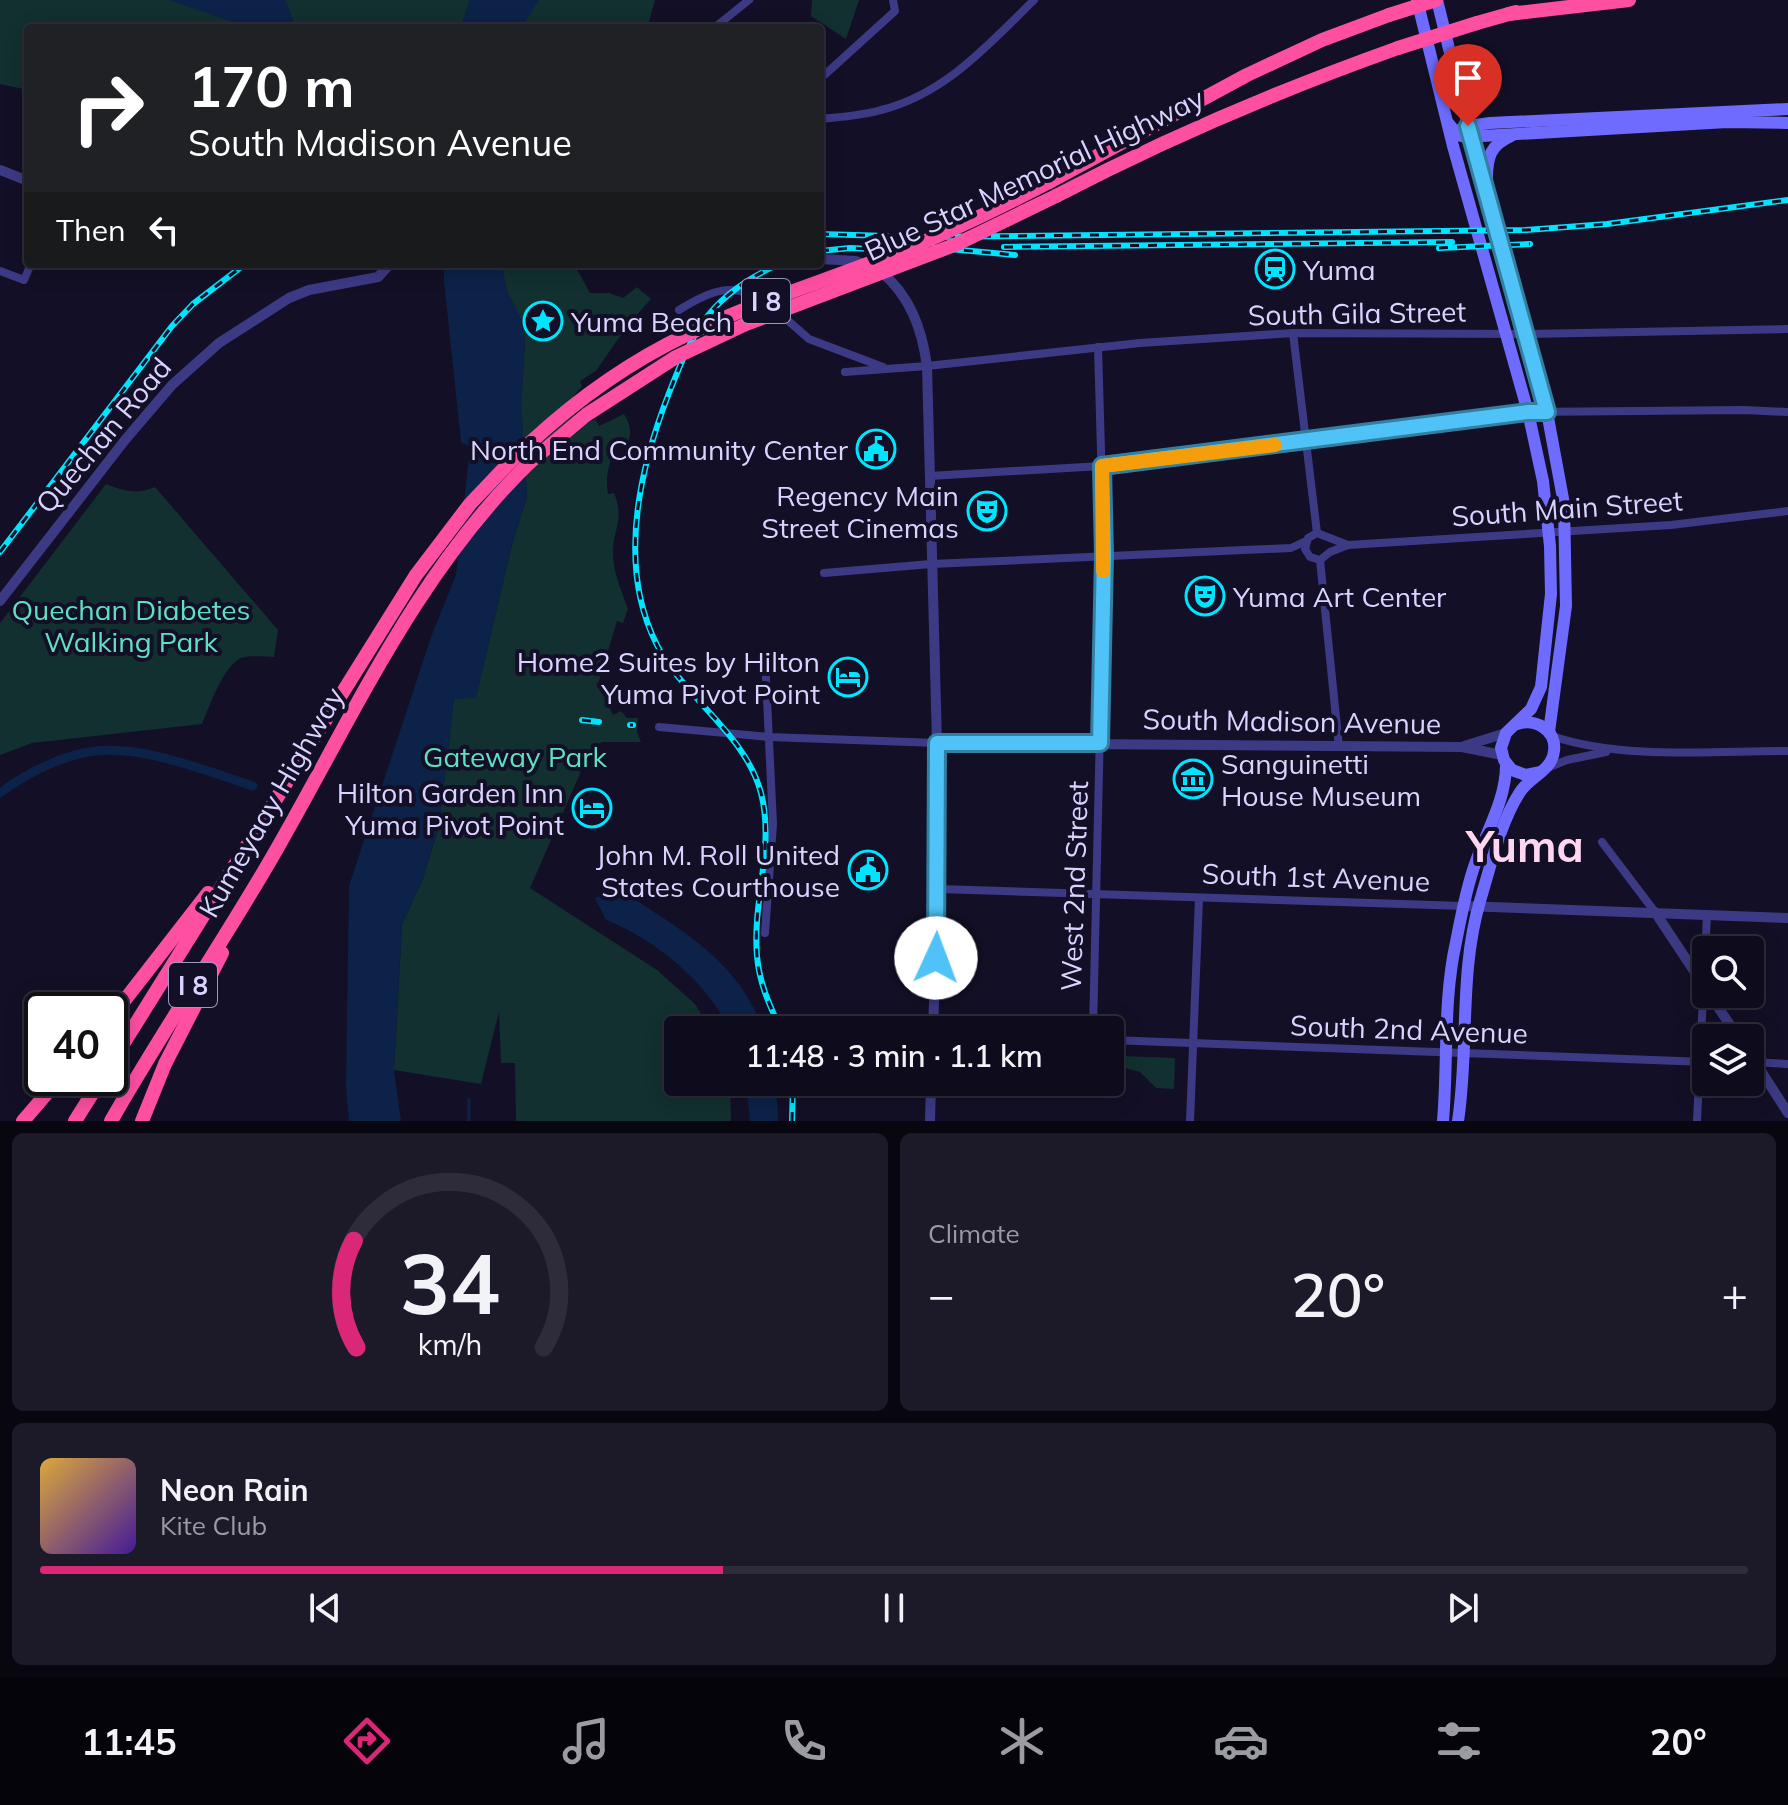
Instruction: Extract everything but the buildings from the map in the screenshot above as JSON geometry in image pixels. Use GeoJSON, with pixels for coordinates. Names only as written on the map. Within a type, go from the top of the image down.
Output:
{"type":"FeatureCollection","features":[{"type":"Feature","properties":{"kind":"highway","name":"Blue Star Memorial Highway"},"geometry":{"type":"LineString","coordinates":[[482,513],[529,463],[571,426],[615,394],[676,357],[746,324],[957,244],[1237,80],[1322,40],[1436,0]]}},
{"type":"Feature","properties":{"kind":"highway","name":"Blue Star Memorial Highway"},"geometry":{"type":"LineString","coordinates":[[484,488],[527,444],[614,377],[666,345],[731,315],[925,242],[1292,87],[1398,48],[1566,0]]}},
{"type":"Feature","properties":{"kind":"highway"},"geometry":{"type":"LineString","coordinates":[[1509,14],[1629,0]]}},
{"type":"Feature","properties":{"kind":"highway","name":"Kumeyaay Highway"},"geometry":{"type":"LineString","coordinates":[[128,1036],[416,575],[484,488]]}},
{"type":"Feature","properties":{"kind":"highway","name":"Kumeyaay Highway"},"geometry":{"type":"LineString","coordinates":[[111,1121],[276,850],[416,603],[482,513]]}},
{"type":"Feature","properties":{"kind":"highway"},"geometry":{"type":"LineString","coordinates":[[128,996],[255,833]]}},
{"type":"Feature","properties":{"kind":"highway"},"geometry":{"type":"LineString","coordinates":[[142,1121],[165,1064],[276,850]]}},
{"type":"Feature","properties":{"kind":"highway"},"geometry":{"type":"LineString","coordinates":[[23,1121],[45,1096]]}},
{"type":"Feature","properties":{"kind":"highway"},"geometry":{"type":"LineString","coordinates":[[75,1121],[91,1096]]}},
{"type":"Feature","properties":{"kind":"main road"},"geometry":{"type":"LineString","coordinates":[[1417,0],[1446,119],[1455,140],[1539,454],[1549,533],[1551,594],[1541,687],[1531,709],[1510,729],[1501,748],[1506,780],[1473,869],[1464,906],[1451,970],[1443,1121]]}},
{"type":"Feature","properties":{"kind":"main road"},"geometry":{"type":"LineString","coordinates":[[1436,0],[1547,412],[1564,504],[1566,532],[1564,627],[1550,734],[1554,753],[1544,770],[1522,788],[1514,802],[1478,906],[1469,967],[1458,1121]]}},
{"type":"Feature","properties":{"kind":"main road"},"geometry":{"type":"LineString","coordinates":[[1462,100],[1477,117],[1490,123]]}},
{"type":"Feature","properties":{"kind":"main road"},"geometry":{"type":"LineString","coordinates":[[1455,140],[1490,123],[1788,109]]}},
{"type":"Feature","properties":{"kind":"main road"},"geometry":{"type":"LineString","coordinates":[[1470,131],[1515,134],[1741,122],[1788,123]]}},
{"type":"Feature","properties":{"kind":"main road"},"geometry":{"type":"LineString","coordinates":[[1488,197],[1489,156],[1502,140],[1515,134]]}},
{"type":"Feature","properties":{"kind":"main road"},"geometry":{"type":"LineString","coordinates":[[1510,729],[1531,722],[1550,734]]}},
{"type":"Feature","properties":{"kind":"main road"},"geometry":{"type":"LineString","coordinates":[[1504,760],[1512,770],[1526,775],[1544,770]]}},
{"type":"Feature","properties":{"kind":"street"},"geometry":{"type":"LineString","coordinates":[[719,24],[749,0]]}},
{"type":"Feature","properties":{"kind":"street"},"geometry":{"type":"LineString","coordinates":[[824,75],[895,11],[893,0]]}},
{"type":"Feature","properties":{"kind":"street"},"geometry":{"type":"LineString","coordinates":[[824,118],[883,110],[928,92],[965,67],[1034,0]]}},
{"type":"Feature","properties":{"kind":"street"},"geometry":{"type":"LineString","coordinates":[[0,170],[24,179]]}},
{"type":"Feature","properties":{"kind":"street"},"geometry":{"type":"LineString","coordinates":[[824,259],[856,261],[879,271],[897,286],[922,336],[927,366],[937,743],[938,889],[933,1016]]}},
{"type":"Feature","properties":{"kind":"street"},"geometry":{"type":"LineString","coordinates":[[0,271],[24,280],[29,268]]}},
{"type":"Feature","properties":{"kind":"street","name":"Quechan Road"},"geometry":{"type":"LineString","coordinates":[[0,601],[84,490],[162,396],[219,343],[289,298],[309,290],[374,278],[388,268]]}},
{"type":"Feature","properties":{"kind":"street"},"geometry":{"type":"LineString","coordinates":[[679,310],[695,300],[724,290],[748,291],[766,301],[809,339],[889,368]]}},
{"type":"Feature","properties":{"kind":"street","name":"South Gila Street"},"geometry":{"type":"LineString","coordinates":[[845,372],[1098,347],[1293,333],[1527,334],[1788,329]]}},
{"type":"Feature","properties":{"kind":"street"},"geometry":{"type":"LineString","coordinates":[[1293,333],[1317,533]]}},
{"type":"Feature","properties":{"kind":"street","name":"West 2nd Street"},"geometry":{"type":"LineString","coordinates":[[1093,1016],[1104,556],[1098,347]]}},
{"type":"Feature","properties":{"kind":"street"},"geometry":{"type":"LineString","coordinates":[[929,476],[1102,466],[1528,412],[1788,412]]}},
{"type":"Feature","properties":{"kind":"street","name":"South Main Street"},"geometry":{"type":"LineString","coordinates":[[1330,552],[1348,545],[1671,525],[1788,511]]}},
{"type":"Feature","properties":{"kind":"street"},"geometry":{"type":"LineString","coordinates":[[1317,533],[1330,540],[1330,552],[1320,560]]}},
{"type":"Feature","properties":{"kind":"street"},"geometry":{"type":"LineString","coordinates":[[824,573],[931,564],[1291,548],[1317,533]]}},
{"type":"Feature","properties":{"kind":"street","name":"South Main Street"},"geometry":{"type":"LineString","coordinates":[[1330,540],[1348,545]]}},
{"type":"Feature","properties":{"kind":"street"},"geometry":{"type":"LineString","coordinates":[[1306,541],[1308,555]]}},
{"type":"Feature","properties":{"kind":"street"},"geometry":{"type":"LineString","coordinates":[[1291,548],[1320,560]]}},
{"type":"Feature","properties":{"kind":"street"},"geometry":{"type":"LineString","coordinates":[[1320,560],[1339,747]]}},
{"type":"Feature","properties":{"kind":"street"},"geometry":{"type":"LineString","coordinates":[[765,658],[773,824],[765,933]]}},
{"type":"Feature","properties":{"kind":"street"},"geometry":{"type":"LineString","coordinates":[[659,727],[769,737],[937,743]]}},
{"type":"Feature","properties":{"kind":"street"},"geometry":{"type":"LineString","coordinates":[[1462,747],[1510,729]]}},
{"type":"Feature","properties":{"kind":"street"},"geometry":{"type":"LineString","coordinates":[[1550,734],[1573,744],[1615,750],[1788,751]]}},
{"type":"Feature","properties":{"kind":"street","name":"South Madison Avenue"},"geometry":{"type":"LineString","coordinates":[[937,743],[1462,747],[1504,760]]}},
{"type":"Feature","properties":{"kind":"street"},"geometry":{"type":"LineString","coordinates":[[1544,770],[1567,760],[1615,750]]}},
{"type":"Feature","properties":{"kind":"street"},"geometry":{"type":"LineString","coordinates":[[1602,842],[1655,912],[1692,969]]}},
{"type":"Feature","properties":{"kind":"street","name":"South 1st Avenue"},"geometry":{"type":"LineString","coordinates":[[938,889],[1788,918]]}},
{"type":"Feature","properties":{"kind":"street"},"geometry":{"type":"LineString","coordinates":[[1190,1121],[1199,898]]}},
{"type":"Feature","properties":{"kind":"street"},"geometry":{"type":"LineString","coordinates":[[1707,915],[1707,936]]}},
{"type":"Feature","properties":{"kind":"street","name":"South 2nd Avenue"},"geometry":{"type":"LineString","coordinates":[[1124,1041],[1692,1062]]}},
{"type":"Feature","properties":{"kind":"street"},"geometry":{"type":"LineString","coordinates":[[1764,1061],[1788,1064]]}},
{"type":"Feature","properties":{"kind":"street"},"geometry":{"type":"LineString","coordinates":[[1764,1078],[1788,1113]]}},
{"type":"Feature","properties":{"kind":"street"},"geometry":{"type":"LineString","coordinates":[[930,1121],[931,1096]]}},
{"type":"Feature","properties":{"kind":"street"},"geometry":{"type":"LineString","coordinates":[[1697,1121],[1700,1096]]}},
{"type":"Feature","properties":{"kind":"green space"},"geometry":{"type":"Polygon","coordinates":[[[0,0],[470,0],[462,24],[24,24],[24,89],[0,84],[0,0]]]}},
{"type":"Feature","properties":{"kind":"green space"},"geometry":{"type":"Polygon","coordinates":[[[539,0],[655,0],[648,24],[523,24],[539,0]]]}},
{"type":"Feature","properties":{"kind":"green space"},"geometry":{"type":"Polygon","coordinates":[[[812,0],[859,0],[846,39],[811,16],[812,0]]]}},
{"type":"Feature","properties":{"kind":"green space","name":"Gateway Park"},"geometry":{"type":"Polygon","coordinates":[[[502,268],[576,268],[590,293],[609,293],[623,298],[637,287],[651,299],[627,326],[596,371],[580,381],[582,387],[572,405],[583,422],[596,420],[599,426],[624,414],[630,426],[628,443],[625,447],[619,444],[607,480],[608,494],[614,493],[618,509],[614,564],[628,609],[623,623],[617,621],[598,684],[613,715],[621,711],[627,718],[638,718],[637,732],[641,742],[602,742],[586,753],[530,888],[657,970],[695,1004],[702,1016],[664,1016],[664,1096],[730,1096],[731,1121],[516,1121],[515,1063],[501,1063],[499,1012],[481,1084],[394,1070],[402,924],[422,881],[439,826],[454,698],[476,697],[512,544],[527,497],[521,404],[525,342],[521,319],[507,291],[502,268]]]}},
{"type":"Feature","properties":{"kind":"green space","name":"Quechan Diabetes Walking Park"},"geometry":{"type":"Polygon","coordinates":[[[106,484],[130,491],[155,487],[278,630],[274,657],[245,657],[235,662],[218,687],[202,724],[32,743],[0,755],[0,623],[106,484]]]}},
{"type":"Feature","properties":{"kind":"green space"},"geometry":{"type":"Polygon","coordinates":[[[1124,1056],[1175,1058],[1174,1089],[1156,1088],[1140,1072],[1124,1068],[1124,1056]]]}},
{"type":"Feature","properties":{"kind":"water"},"geometry":{"type":"Polygon","coordinates":[[[169,0],[285,0],[295,24],[234,24],[169,0]]]}},
{"type":"Feature","properties":{"kind":"water"},"geometry":{"type":"Polygon","coordinates":[[[470,0],[539,0],[524,24],[462,24],[470,0]]]}},
{"type":"Feature","properties":{"kind":"water"},"geometry":{"type":"Polygon","coordinates":[[[444,268],[502,268],[507,291],[521,319],[525,342],[521,404],[527,497],[512,544],[476,698],[454,699],[439,826],[422,881],[402,924],[394,1070],[401,1121],[349,1121],[346,1087],[349,886],[431,637],[456,575],[470,447],[461,442],[444,268]]]}},
{"type":"Feature","properties":{"kind":"water"},"geometry":{"type":"Polygon","coordinates":[[[617,888],[683,931],[722,964],[738,983],[757,1016],[722,1016],[694,979],[678,964],[642,938],[606,920],[595,898],[617,888]]]}},
{"type":"Feature","properties":{"kind":"water"},"geometry":{"type":"Polygon","coordinates":[[[747,1096],[777,1096],[778,1121],[750,1121],[747,1096]]]}},
{"type":"Feature","properties":{"kind":"waterway"},"geometry":{"type":"LineString","coordinates":[[0,793],[33,772],[58,761],[84,753],[115,750],[176,761],[253,786]]}},
{"type":"Feature","properties":{"kind":"waterway"},"geometry":{"type":"LineString","coordinates":[[469,1099],[469,1121]]}},
{"type":"Feature","properties":{"kind":"railway"},"geometry":{"type":"LineString","coordinates":[[824,234],[923,237],[1526,230],[1607,224],[1788,200]]}},
{"type":"Feature","properties":{"kind":"railway"},"geometry":{"type":"LineString","coordinates":[[1004,247],[1452,242]]}},
{"type":"Feature","properties":{"kind":"railway"},"geometry":{"type":"LineString","coordinates":[[1439,248],[1530,244]]}},
{"type":"Feature","properties":{"kind":"railway"},"geometry":{"type":"LineString","coordinates":[[928,247],[1015,255]]}},
{"type":"Feature","properties":{"kind":"railway"},"geometry":{"type":"LineString","coordinates":[[824,251],[850,248],[940,252]]}},
{"type":"Feature","properties":{"kind":"railway"},"geometry":{"type":"LineString","coordinates":[[0,552],[172,326],[193,304],[240,268]]}},
{"type":"Feature","properties":{"kind":"railway"},"geometry":{"type":"LineString","coordinates":[[771,268],[747,281],[719,303],[688,348],[649,454],[641,486],[635,551],[645,615],[657,645],[683,682],[742,752],[761,793],[766,834],[757,915],[757,956],[763,985],[775,1016]]}},
{"type":"Feature","properties":{"kind":"railway"},"geometry":{"type":"LineString","coordinates":[[582,720],[599,722]]}},
{"type":"Feature","properties":{"kind":"railway"},"geometry":{"type":"LineString","coordinates":[[792,1121],[793,1096]]}},
{"type":"Feature","properties":{"kind":"slow traffic"},"geometry":{"type":"LineString","coordinates":[[1103,571],[1102,466],[1275,445]]}},
{"type":"Feature","properties":{"kind":"place","name":"Yuma"},"geometry":{"type":"Point","coordinates":[1275,269]}},
{"type":"Feature","properties":{"kind":"place","name":"Yuma Beach"},"geometry":{"type":"Point","coordinates":[543,321]}},
{"type":"Feature","properties":{"kind":"place","name":"North End Community Center"},"geometry":{"type":"Point","coordinates":[876,449]}},
{"type":"Feature","properties":{"kind":"place","name":"Regency Main Street Cinemas"},"geometry":{"type":"Point","coordinates":[987,511]}},
{"type":"Feature","properties":{"kind":"place","name":"Yuma Art Center"},"geometry":{"type":"Point","coordinates":[1205,596]}},
{"type":"Feature","properties":{"kind":"place","name":"Home2 Suites by Hilton Yuma Pivot Point"},"geometry":{"type":"Point","coordinates":[848,677]}},
{"type":"Feature","properties":{"kind":"place","name":"Sanguinetti House Museum"},"geometry":{"type":"Point","coordinates":[1193,779]}},
{"type":"Feature","properties":{"kind":"place","name":"Hilton Garden Inn Yuma Pivot Point"},"geometry":{"type":"Point","coordinates":[592,808]}},
{"type":"Feature","properties":{"kind":"place","name":"John M. Roll United States Courthouse"},"geometry":{"type":"Point","coordinates":[868,870]}},
{"type":"Feature","properties":{"kind":"district","name":"Yuma"},"geometry":{"type":"Point","coordinates":[1525,845]}},
{"type":"Feature","properties":{"kind":"route"},"geometry":{"type":"LineString","coordinates":[[936,958],[937,743],[1100,743],[1104,556],[1102,466],[1547,412],[1468,126]]}}]}
